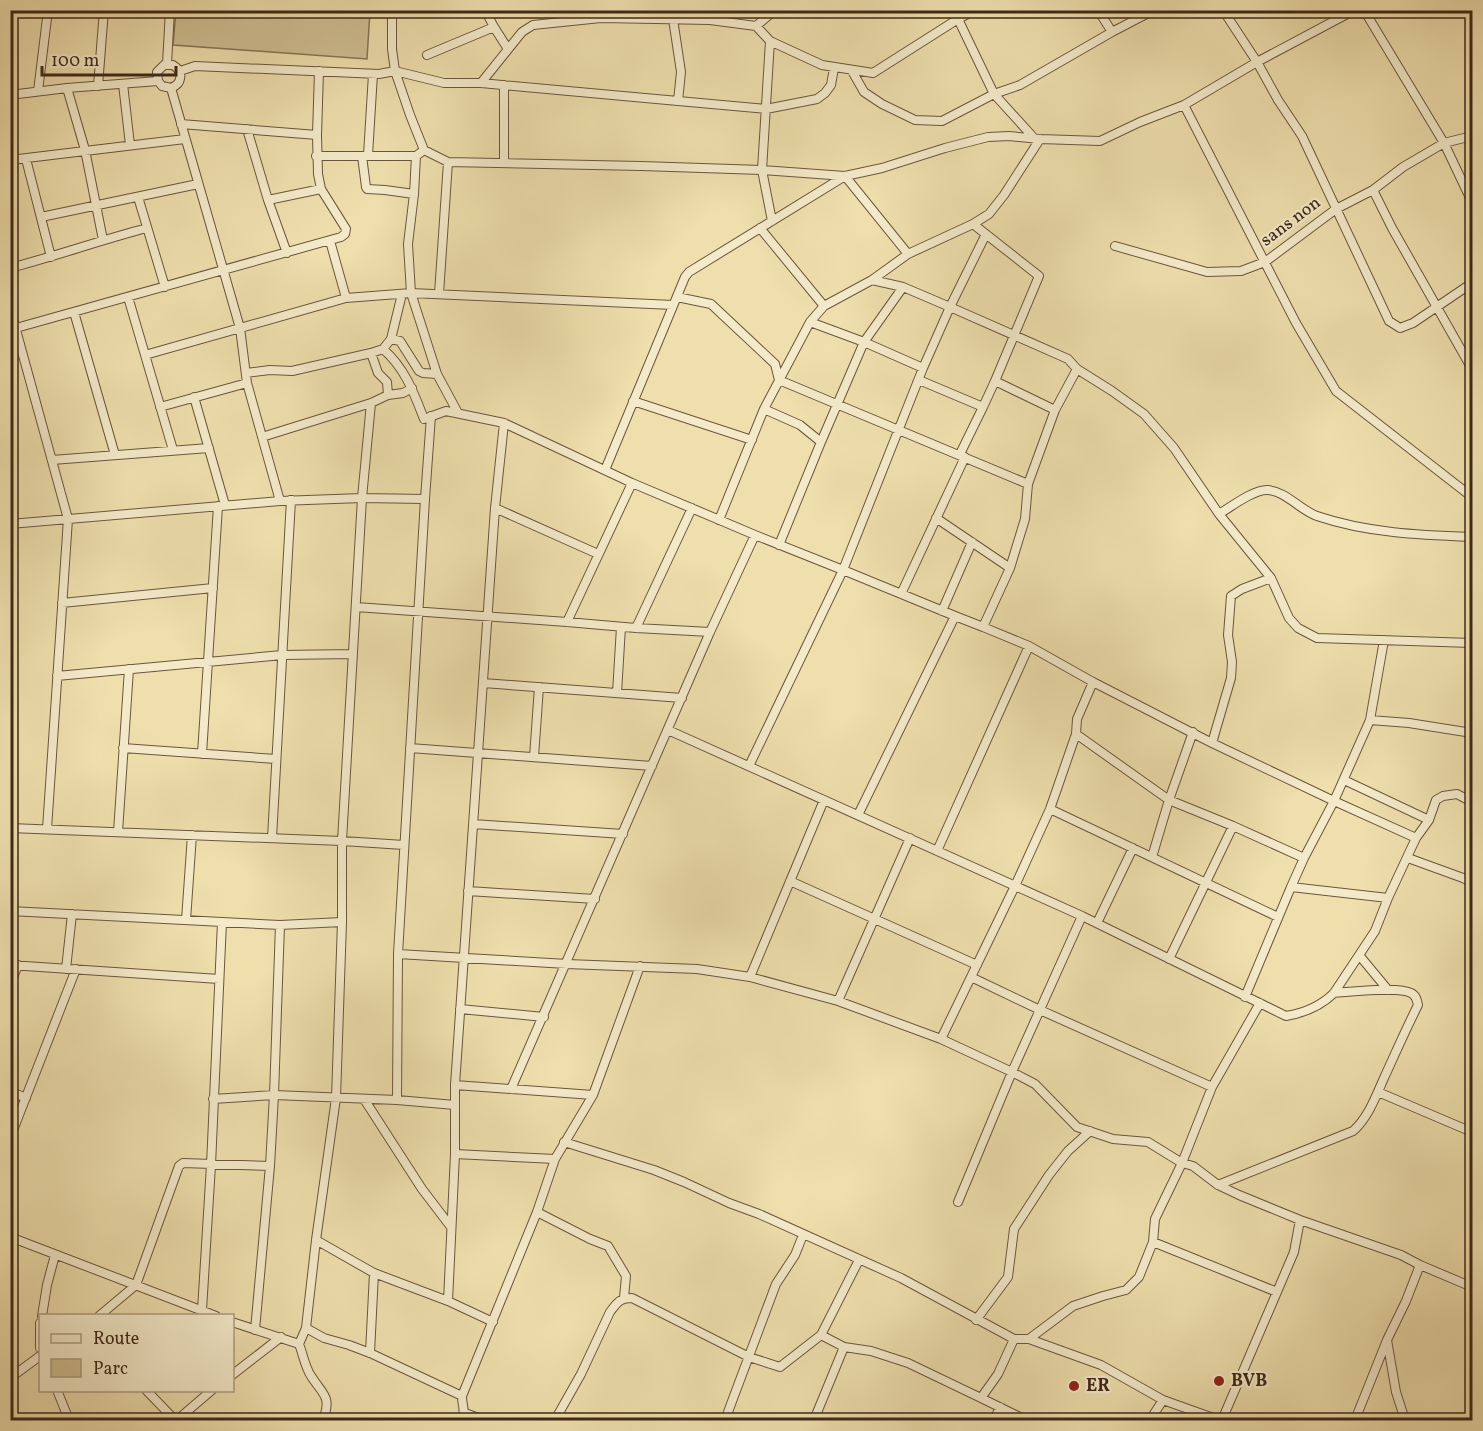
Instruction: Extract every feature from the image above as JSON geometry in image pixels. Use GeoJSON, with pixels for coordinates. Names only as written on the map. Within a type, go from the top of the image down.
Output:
{"type":"FeatureCollection","features":[{"type":"Feature","properties":{"kind":"street"},"geometry":{"type":"LineString","coordinates":[[38,91],[48,10]]}},
{"type":"Feature","properties":{"kind":"street"},"geometry":{"type":"LineString","coordinates":[[72,10],[104,12],[98,86]]}},
{"type":"Feature","properties":{"kind":"street"},"geometry":{"type":"LineString","coordinates":[[167,64],[170,10]]}},
{"type":"Feature","properties":{"kind":"street"},"geometry":{"type":"LineString","coordinates":[[392,10],[392,49],[395,71],[410,115],[424,150],[448,162],[634,165],[845,176],[882,168],[988,137],[1100,141],[1184,105],[1257,62],[1349,13],[1357,11],[1367,15],[1444,143],[1473,202]]}},
{"type":"Feature","properties":{"kind":"street"},"geometry":{"type":"LineString","coordinates":[[485,10],[508,49]]}},
{"type":"Feature","properties":{"kind":"street"},"geometry":{"type":"LineString","coordinates":[[707,10],[710,20]]}},
{"type":"Feature","properties":{"kind":"street"},"geometry":{"type":"LineString","coordinates":[[756,26],[775,10]]}},
{"type":"Feature","properties":{"kind":"street"},"geometry":{"type":"LineString","coordinates":[[481,83],[522,32],[533,25],[600,14],[710,20],[756,26],[770,41],[822,65],[873,73],[975,10]]}},
{"type":"Feature","properties":{"kind":"street"},"geometry":{"type":"LineString","coordinates":[[1098,10],[1112,32]]}},
{"type":"Feature","properties":{"kind":"street"},"geometry":{"type":"LineString","coordinates":[[852,71],[864,92],[882,104],[915,120],[942,121],[994,94],[1020,85],[1154,10]]}},
{"type":"Feature","properties":{"kind":"street"},"geometry":{"type":"LineString","coordinates":[[1223,10],[1302,136],[1389,321],[1400,328],[1413,323],[1473,283]]}},
{"type":"Feature","properties":{"kind":"street"},"geometry":{"type":"LineString","coordinates":[[673,19],[681,72],[678,101]]}},
{"type":"Feature","properties":{"kind":"street"},"geometry":{"type":"LineString","coordinates":[[958,19],[994,94],[1037,139]]}},
{"type":"Feature","properties":{"kind":"street"},"geometry":{"type":"LineString","coordinates":[[427,56],[494,27]]}},
{"type":"Feature","properties":{"kind":"street"},"geometry":{"type":"LineString","coordinates":[[770,41],[762,170],[772,221]]}},
{"type":"Feature","properties":{"kind":"street"},"geometry":{"type":"LineString","coordinates":[[167,64],[173,65],[180,71],[181,78],[178,84],[171,88],[162,86],[158,81],[158,72],[167,64]]}},
{"type":"Feature","properties":{"kind":"street"},"geometry":{"type":"LineString","coordinates":[[180,71],[195,66],[373,74],[395,71],[444,83],[481,83],[766,109],[817,99],[831,85],[834,68]]}},
{"type":"Feature","properties":{"kind":"street"},"geometry":{"type":"LineString","coordinates":[[16,328],[330,241],[345,234],[346,229],[321,189],[318,174],[316,156],[319,71]]}},
{"type":"Feature","properties":{"kind":"street"},"geometry":{"type":"LineString","coordinates":[[373,74],[365,155],[366,187],[414,194]]}},
{"type":"Feature","properties":{"kind":"street"},"geometry":{"type":"LineString","coordinates":[[10,95],[158,81]]}},
{"type":"Feature","properties":{"kind":"street"},"geometry":{"type":"LineString","coordinates":[[123,84],[130,145]]}},
{"type":"Feature","properties":{"kind":"street"},"geometry":{"type":"LineString","coordinates":[[504,85],[504,163]]}},
{"type":"Feature","properties":{"kind":"street"},"geometry":{"type":"LineString","coordinates":[[67,88],[85,150],[104,240]]}},
{"type":"Feature","properties":{"kind":"street"},"geometry":{"type":"LineString","coordinates":[[171,88],[240,328],[246,378],[280,501]]}},
{"type":"Feature","properties":{"kind":"street"},"geometry":{"type":"LineString","coordinates":[[1184,105],[1296,323],[1336,391],[1473,497]]}},
{"type":"Feature","properties":{"kind":"street"},"geometry":{"type":"LineString","coordinates":[[181,124],[317,135]]}},
{"type":"Feature","properties":{"kind":"street"},"geometry":{"type":"LineString","coordinates":[[248,129],[268,200],[287,253]]}},
{"type":"Feature","properties":{"kind":"street","name":"sans non"},"geometry":{"type":"LineString","coordinates":[[1115,246],[1207,272],[1241,272],[1265,262],[1336,209],[1373,190],[1403,167],[1444,143],[1473,136]]}},
{"type":"Feature","properties":{"kind":"street"},"geometry":{"type":"LineString","coordinates":[[10,160],[185,139]]}},
{"type":"Feature","properties":{"kind":"street"},"geometry":{"type":"LineString","coordinates":[[719,520],[764,409],[810,322],[824,306],[872,280],[908,255],[989,214],[1004,195],[1037,139]]}},
{"type":"Feature","properties":{"kind":"street"},"geometry":{"type":"LineString","coordinates":[[316,156],[416,156],[424,150]]}},
{"type":"Feature","properties":{"kind":"street"},"geometry":{"type":"LineString","coordinates":[[160,407],[270,370],[292,371],[383,349],[391,339],[406,293],[416,156]]}},
{"type":"Feature","properties":{"kind":"street"},"geometry":{"type":"LineString","coordinates":[[26,159],[51,257]]}},
{"type":"Feature","properties":{"kind":"street"},"geometry":{"type":"LineString","coordinates":[[439,294],[448,162]]}},
{"type":"Feature","properties":{"kind":"street"},"geometry":{"type":"LineString","coordinates":[[604,470],[685,276],[845,176]]}},
{"type":"Feature","properties":{"kind":"street"},"geometry":{"type":"LineString","coordinates":[[845,176],[908,255]]}},
{"type":"Feature","properties":{"kind":"street"},"geometry":{"type":"LineString","coordinates":[[41,217],[198,184]]}},
{"type":"Feature","properties":{"kind":"street"},"geometry":{"type":"LineString","coordinates":[[268,200],[321,189]]}},
{"type":"Feature","properties":{"kind":"street"},"geometry":{"type":"LineString","coordinates":[[1373,190],[1392,228],[1473,369]]}},
{"type":"Feature","properties":{"kind":"street"},"geometry":{"type":"LineString","coordinates":[[138,197],[165,287]]}},
{"type":"Feature","properties":{"kind":"street"},"geometry":{"type":"LineString","coordinates":[[901,594],[936,518],[1039,276],[973,224]]}},
{"type":"Feature","properties":{"kind":"street"},"geometry":{"type":"LineString","coordinates":[[10,268],[147,228]]}},
{"type":"Feature","properties":{"kind":"street"},"geometry":{"type":"LineString","coordinates":[[760,228],[824,306]]}},
{"type":"Feature","properties":{"kind":"street"},"geometry":{"type":"LineString","coordinates":[[748,766],[843,570],[924,368],[950,307],[986,234]]}},
{"type":"Feature","properties":{"kind":"street"},"geometry":{"type":"LineString","coordinates":[[330,241],[346,298]]}},
{"type":"Feature","properties":{"kind":"street"},"geometry":{"type":"LineString","coordinates":[[872,280],[903,287],[1068,359],[1077,369],[1144,414],[1174,448],[1219,514],[1270,578],[1289,618],[1298,628],[1317,638],[1473,643]]}},
{"type":"Feature","properties":{"kind":"street"},"geometry":{"type":"LineString","coordinates":[[779,545],[864,342],[903,287]]}},
{"type":"Feature","properties":{"kind":"street"},"geometry":{"type":"LineString","coordinates":[[406,293],[437,374],[458,413]]}},
{"type":"Feature","properties":{"kind":"street"},"geometry":{"type":"LineString","coordinates":[[145,356],[346,298],[406,293],[675,301],[711,304],[775,364],[779,380]]}},
{"type":"Feature","properties":{"kind":"street"},"geometry":{"type":"LineString","coordinates":[[128,297],[173,450]]}},
{"type":"Feature","properties":{"kind":"street"},"geometry":{"type":"LineString","coordinates":[[10,308],[68,519],[47,829]]}},
{"type":"Feature","properties":{"kind":"street"},"geometry":{"type":"LineString","coordinates":[[74,312],[115,455]]}},
{"type":"Feature","properties":{"kind":"street"},"geometry":{"type":"LineString","coordinates":[[810,322],[924,368]]}},
{"type":"Feature","properties":{"kind":"street"},"geometry":{"type":"LineString","coordinates":[[391,339],[400,342],[419,371],[437,374]]}},
{"type":"Feature","properties":{"kind":"street"},"geometry":{"type":"LineString","coordinates":[[10,347],[20,344]]}},
{"type":"Feature","properties":{"kind":"street"},"geometry":{"type":"LineString","coordinates":[[383,349],[399,365],[412,388],[424,419],[446,411],[504,423],[632,483],[755,536],[1029,646],[1093,682],[1212,743],[1416,838]]}},
{"type":"Feature","properties":{"kind":"street"},"geometry":{"type":"LineString","coordinates":[[371,353],[378,373],[387,382],[388,395]]}},
{"type":"Feature","properties":{"kind":"street"},"geometry":{"type":"LineString","coordinates":[[982,627],[1010,568],[1024,519],[1028,484],[1054,410],[1077,369]]}},
{"type":"Feature","properties":{"kind":"street"},"geometry":{"type":"LineString","coordinates":[[779,380],[1028,484]]}},
{"type":"Feature","properties":{"kind":"street"},"geometry":{"type":"LineString","coordinates":[[919,380],[983,407]]}},
{"type":"Feature","properties":{"kind":"street"},"geometry":{"type":"LineString","coordinates":[[995,381],[1054,410]]}},
{"type":"Feature","properties":{"kind":"street"},"geometry":{"type":"LineString","coordinates":[[262,437],[371,403],[388,395],[403,393],[412,388]]}},
{"type":"Feature","properties":{"kind":"street"},"geometry":{"type":"LineString","coordinates":[[194,397],[209,448],[222,506],[213,588],[202,754]]}},
{"type":"Feature","properties":{"kind":"street"},"geometry":{"type":"LineString","coordinates":[[633,401],[752,440]]}},
{"type":"Feature","properties":{"kind":"street"},"geometry":{"type":"LineString","coordinates":[[323,1420],[328,1406],[323,1393],[310,1375],[299,1344],[306,1328],[336,1098],[342,922],[342,842],[362,498],[371,403]]}},
{"type":"Feature","properties":{"kind":"street"},"geometry":{"type":"LineString","coordinates":[[764,409],[800,425],[821,442]]}},
{"type":"Feature","properties":{"kind":"street"},"geometry":{"type":"LineString","coordinates":[[397,1100],[398,954],[431,416]]}},
{"type":"Feature","properties":{"kind":"street"},"geometry":{"type":"LineString","coordinates":[[448,1301],[455,1154],[455,1085],[487,616],[504,423]]}},
{"type":"Feature","properties":{"kind":"street"},"geometry":{"type":"LineString","coordinates":[[52,460],[209,448]]}},
{"type":"Feature","properties":{"kind":"street"},"geometry":{"type":"LineString","coordinates":[[567,622],[632,483]]}},
{"type":"Feature","properties":{"kind":"street"},"geometry":{"type":"LineString","coordinates":[[1219,514],[1254,493],[1267,490],[1282,494],[1316,516],[1356,526],[1395,533],[1473,537]]}},
{"type":"Feature","properties":{"kind":"street"},"geometry":{"type":"LineString","coordinates":[[10,524],[291,500],[425,499]]}},
{"type":"Feature","properties":{"kind":"street"},"geometry":{"type":"LineString","coordinates":[[272,838],[291,500]]}},
{"type":"Feature","properties":{"kind":"street"},"geometry":{"type":"LineString","coordinates":[[495,508],[598,554]]}},
{"type":"Feature","properties":{"kind":"street"},"geometry":{"type":"LineString","coordinates":[[636,628],[692,508]]}},
{"type":"Feature","properties":{"kind":"street"},"geometry":{"type":"LineString","coordinates":[[936,518],[1010,568]]}},
{"type":"Feature","properties":{"kind":"street"},"geometry":{"type":"LineString","coordinates":[[512,1089],[710,632],[755,536]]}},
{"type":"Feature","properties":{"kind":"street"},"geometry":{"type":"LineString","coordinates":[[942,610],[972,542]]}},
{"type":"Feature","properties":{"kind":"street"},"geometry":{"type":"LineString","coordinates":[[1212,743],[1231,678],[1232,662],[1228,634],[1232,596],[1242,589],[1270,578]]}},
{"type":"Feature","properties":{"kind":"street"},"geometry":{"type":"LineString","coordinates":[[62,603],[213,588]]}},
{"type":"Feature","properties":{"kind":"street"},"geometry":{"type":"LineString","coordinates":[[356,607],[710,632]]}},
{"type":"Feature","properties":{"kind":"street"},"geometry":{"type":"LineString","coordinates":[[858,815],[954,616]]}},
{"type":"Feature","properties":{"kind":"street"},"geometry":{"type":"LineString","coordinates":[[617,693],[621,627]]}},
{"type":"Feature","properties":{"kind":"street"},"geometry":{"type":"LineString","coordinates":[[1245,997],[1304,858],[1334,801],[1370,720],[1384,640]]}},
{"type":"Feature","properties":{"kind":"street"},"geometry":{"type":"LineString","coordinates":[[937,851],[1029,646]]}},
{"type":"Feature","properties":{"kind":"street"},"geometry":{"type":"LineString","coordinates":[[57,676],[282,655],[353,654]]}},
{"type":"Feature","properties":{"kind":"street"},"geometry":{"type":"LineString","coordinates":[[118,832],[129,669]]}},
{"type":"Feature","properties":{"kind":"street"},"geometry":{"type":"LineString","coordinates":[[941,1039],[1050,809],[1076,734],[1077,718],[1093,682]]}},
{"type":"Feature","properties":{"kind":"street"},"geometry":{"type":"LineString","coordinates":[[483,683],[682,698]]}},
{"type":"Feature","properties":{"kind":"street"},"geometry":{"type":"LineString","coordinates":[[534,757],[539,687]]}},
{"type":"Feature","properties":{"kind":"street"},"geometry":{"type":"LineString","coordinates":[[1370,720],[1409,723],[1473,733]]}},
{"type":"Feature","properties":{"kind":"street"},"geometry":{"type":"LineString","coordinates":[[668,730],[1082,916],[1286,1016],[1299,1014],[1326,1002],[1334,993],[1375,931],[1388,898],[1416,838],[1429,820],[1436,800],[1443,796],[1457,794],[1473,802]]}},
{"type":"Feature","properties":{"kind":"street"},"geometry":{"type":"LineString","coordinates":[[1152,858],[1193,732]]}},
{"type":"Feature","properties":{"kind":"street"},"geometry":{"type":"LineString","coordinates":[[1076,734],[1169,800],[1233,825],[1304,858]]}},
{"type":"Feature","properties":{"kind":"street"},"geometry":{"type":"LineString","coordinates":[[123,748],[276,759]]}},
{"type":"Feature","properties":{"kind":"street"},"geometry":{"type":"LineString","coordinates":[[410,748],[652,766]]}},
{"type":"Feature","properties":{"kind":"street"},"geometry":{"type":"LineString","coordinates":[[1344,780],[1429,820]]}},
{"type":"Feature","properties":{"kind":"street"},"geometry":{"type":"LineString","coordinates":[[750,977],[825,800]]}},
{"type":"Feature","properties":{"kind":"street"},"geometry":{"type":"LineString","coordinates":[[1050,809],[1278,917]]}},
{"type":"Feature","properties":{"kind":"street"},"geometry":{"type":"LineString","coordinates":[[473,824],[623,834]]}},
{"type":"Feature","properties":{"kind":"street"},"geometry":{"type":"LineString","coordinates":[[1169,959],[1233,825]]}},
{"type":"Feature","properties":{"kind":"street"},"geometry":{"type":"LineString","coordinates":[[10,828],[404,845]]}},
{"type":"Feature","properties":{"kind":"street"},"geometry":{"type":"LineString","coordinates":[[186,920],[192,835]]}},
{"type":"Feature","properties":{"kind":"street"},"geometry":{"type":"LineString","coordinates":[[838,1001],[910,838]]}},
{"type":"Feature","properties":{"kind":"street"},"geometry":{"type":"LineString","coordinates":[[1097,923],[1133,848]]}},
{"type":"Feature","properties":{"kind":"street"},"geometry":{"type":"LineString","coordinates":[[1408,858],[1473,883]]}},
{"type":"Feature","properties":{"kind":"street"},"geometry":{"type":"LineString","coordinates":[[1463,878],[1473,876]]}},
{"type":"Feature","properties":{"kind":"street"},"geometry":{"type":"LineString","coordinates":[[790,881],[977,964]]}},
{"type":"Feature","properties":{"kind":"street"},"geometry":{"type":"LineString","coordinates":[[1291,887],[1388,898]]}},
{"type":"Feature","properties":{"kind":"street"},"geometry":{"type":"LineString","coordinates":[[468,891],[595,899]]}},
{"type":"Feature","properties":{"kind":"street"},"geometry":{"type":"LineString","coordinates":[[10,911],[280,925],[342,922]]}},
{"type":"Feature","properties":{"kind":"street"},"geometry":{"type":"LineString","coordinates":[[66,969],[72,914]]}},
{"type":"Feature","properties":{"kind":"street"},"geometry":{"type":"LineString","coordinates":[[958,1202],[1012,1072],[1082,916]]}},
{"type":"Feature","properties":{"kind":"street"},"geometry":{"type":"LineString","coordinates":[[202,1310],[222,922]]}},
{"type":"Feature","properties":{"kind":"street"},"geometry":{"type":"LineString","coordinates":[[255,1330],[270,1166],[280,925]]}},
{"type":"Feature","properties":{"kind":"street"},"geometry":{"type":"LineString","coordinates":[[398,954],[697,969],[750,977],[838,1001],[941,1039],[1035,1084],[1077,1126],[1113,1139],[1148,1142],[1182,1163],[1193,1166],[1218,1185],[1259,1204],[1401,1255],[1473,1287]]}},
{"type":"Feature","properties":{"kind":"street"},"geometry":{"type":"LineString","coordinates":[[1359,955],[1388,990]]}},
{"type":"Feature","properties":{"kind":"street"},"geometry":{"type":"LineString","coordinates":[[10,985],[14,965],[219,979]]}},
{"type":"Feature","properties":{"kind":"street"},"geometry":{"type":"LineString","coordinates":[[484,1420],[464,1417],[462,1396],[537,1212],[555,1159],[593,1095],[640,966]]}},
{"type":"Feature","properties":{"kind":"street"},"geometry":{"type":"LineString","coordinates":[[10,1138],[76,969]]}},
{"type":"Feature","properties":{"kind":"street"},"geometry":{"type":"LineString","coordinates":[[971,977],[1212,1087]]}},
{"type":"Feature","properties":{"kind":"street"},"geometry":{"type":"LineString","coordinates":[[1218,1185],[1353,1131],[1360,1125],[1378,1092],[1418,1005],[1411,993],[1388,990],[1334,993]]}},
{"type":"Feature","properties":{"kind":"street"},"geometry":{"type":"LineString","coordinates":[[1029,1339],[1073,1306],[1126,1290],[1139,1277],[1153,1242],[1155,1219],[1182,1163],[1212,1087],[1260,1004]]}},
{"type":"Feature","properties":{"kind":"street"},"geometry":{"type":"LineString","coordinates":[[460,1009],[544,1017]]}},
{"type":"Feature","properties":{"kind":"street"},"geometry":{"type":"LineString","coordinates":[[455,1085],[593,1095]]}},
{"type":"Feature","properties":{"kind":"street"},"geometry":{"type":"LineString","coordinates":[[10,1091],[26,1098]]}},
{"type":"Feature","properties":{"kind":"street"},"geometry":{"type":"LineString","coordinates":[[1378,1092],[1473,1132]]}},
{"type":"Feature","properties":{"kind":"street"},"geometry":{"type":"LineString","coordinates":[[213,1099],[274,1095],[455,1105]]}},
{"type":"Feature","properties":{"kind":"street"},"geometry":{"type":"LineString","coordinates":[[364,1099],[422,1190],[451,1227]]}},
{"type":"Feature","properties":{"kind":"street"},"geometry":{"type":"LineString","coordinates":[[976,1320],[1008,1277],[1014,1229],[1049,1175],[1068,1151],[1090,1131]]}},
{"type":"Feature","properties":{"kind":"street"},"geometry":{"type":"LineString","coordinates":[[564,1142],[654,1170],[684,1182],[901,1278],[1014,1339],[1029,1339],[1101,1365],[1164,1400],[1221,1420],[1294,1252],[1300,1220]]}},
{"type":"Feature","properties":{"kind":"street"},"geometry":{"type":"LineString","coordinates":[[455,1154],[555,1159]]}},
{"type":"Feature","properties":{"kind":"street"},"geometry":{"type":"LineString","coordinates":[[101,1314],[136,1286],[179,1166],[187,1163],[270,1166]]}},
{"type":"Feature","properties":{"kind":"street"},"geometry":{"type":"LineString","coordinates":[[537,1212],[608,1246],[626,1276],[624,1298]]}},
{"type":"Feature","properties":{"kind":"street"},"geometry":{"type":"LineString","coordinates":[[725,1420],[776,1284],[795,1255],[803,1234]]}},
{"type":"Feature","properties":{"kind":"street"},"geometry":{"type":"LineString","coordinates":[[10,1237],[211,1314]]}},
{"type":"Feature","properties":{"kind":"street"},"geometry":{"type":"LineString","coordinates":[[316,1240],[374,1274],[448,1301],[493,1322]]}},
{"type":"Feature","properties":{"kind":"street"},"geometry":{"type":"LineString","coordinates":[[1153,1242],[1277,1292]]}},
{"type":"Feature","properties":{"kind":"street"},"geometry":{"type":"LineString","coordinates":[[42,1314],[55,1256]]}},
{"type":"Feature","properties":{"kind":"street"},"geometry":{"type":"LineString","coordinates":[[555,1420],[581,1374],[610,1312],[624,1298],[632,1298],[749,1357],[780,1367],[821,1335],[859,1260]]}},
{"type":"Feature","properties":{"kind":"street"},"geometry":{"type":"LineString","coordinates":[[1355,1420],[1420,1265]]}},
{"type":"Feature","properties":{"kind":"street"},"geometry":{"type":"LineString","coordinates":[[370,1353],[374,1274]]}},
{"type":"Feature","properties":{"kind":"street"},"geometry":{"type":"LineString","coordinates":[[234,1323],[299,1344]]}},
{"type":"Feature","properties":{"kind":"street"},"geometry":{"type":"LineString","coordinates":[[306,1328],[324,1338],[370,1353],[462,1396]]}},
{"type":"Feature","properties":{"kind":"street"},"geometry":{"type":"LineString","coordinates":[[821,1335],[844,1347],[871,1351],[908,1363],[1026,1420]]}},
{"type":"Feature","properties":{"kind":"street"},"geometry":{"type":"LineString","coordinates":[[234,1373],[281,1337]]}},
{"type":"Feature","properties":{"kind":"street"},"geometry":{"type":"LineString","coordinates":[[981,1398],[998,1374],[1014,1339]]}},
{"type":"Feature","properties":{"kind":"street"},"geometry":{"type":"LineString","coordinates":[[1387,1340],[1396,1392],[1405,1420]]}},
{"type":"Feature","properties":{"kind":"street"},"geometry":{"type":"LineString","coordinates":[[814,1420],[844,1347]]}},
{"type":"Feature","properties":{"kind":"street"},"geometry":{"type":"LineString","coordinates":[[10,1378],[39,1357]]}},
{"type":"Feature","properties":{"kind":"street"},"geometry":{"type":"LineString","coordinates":[[58,1392],[69,1420]]}},
{"type":"Feature","properties":{"kind":"street"},"geometry":{"type":"LineString","coordinates":[[148,1392],[176,1420],[210,1392]]}},
{"type":"Feature","properties":{"kind":"street"},"geometry":{"type":"LineString","coordinates":[[1150,1420],[1164,1400]]}},
{"type":"Feature","properties":{"kind":"street"},"geometry":{"type":"LineString","coordinates":[[994,1420],[1000,1407]]}},
{"type":"Feature","properties":{"kind":"green space"},"geometry":{"type":"Polygon","coordinates":[[[176,11],[370,11],[367,59],[173,45],[176,11]]]}},
{"type":"Feature","properties":{"kind":"place","name":"BVB"},"geometry":{"type":"Point","coordinates":[1219,1381]}},
{"type":"Feature","properties":{"kind":"place","name":"ER"},"geometry":{"type":"Point","coordinates":[1074,1386]}}]}
